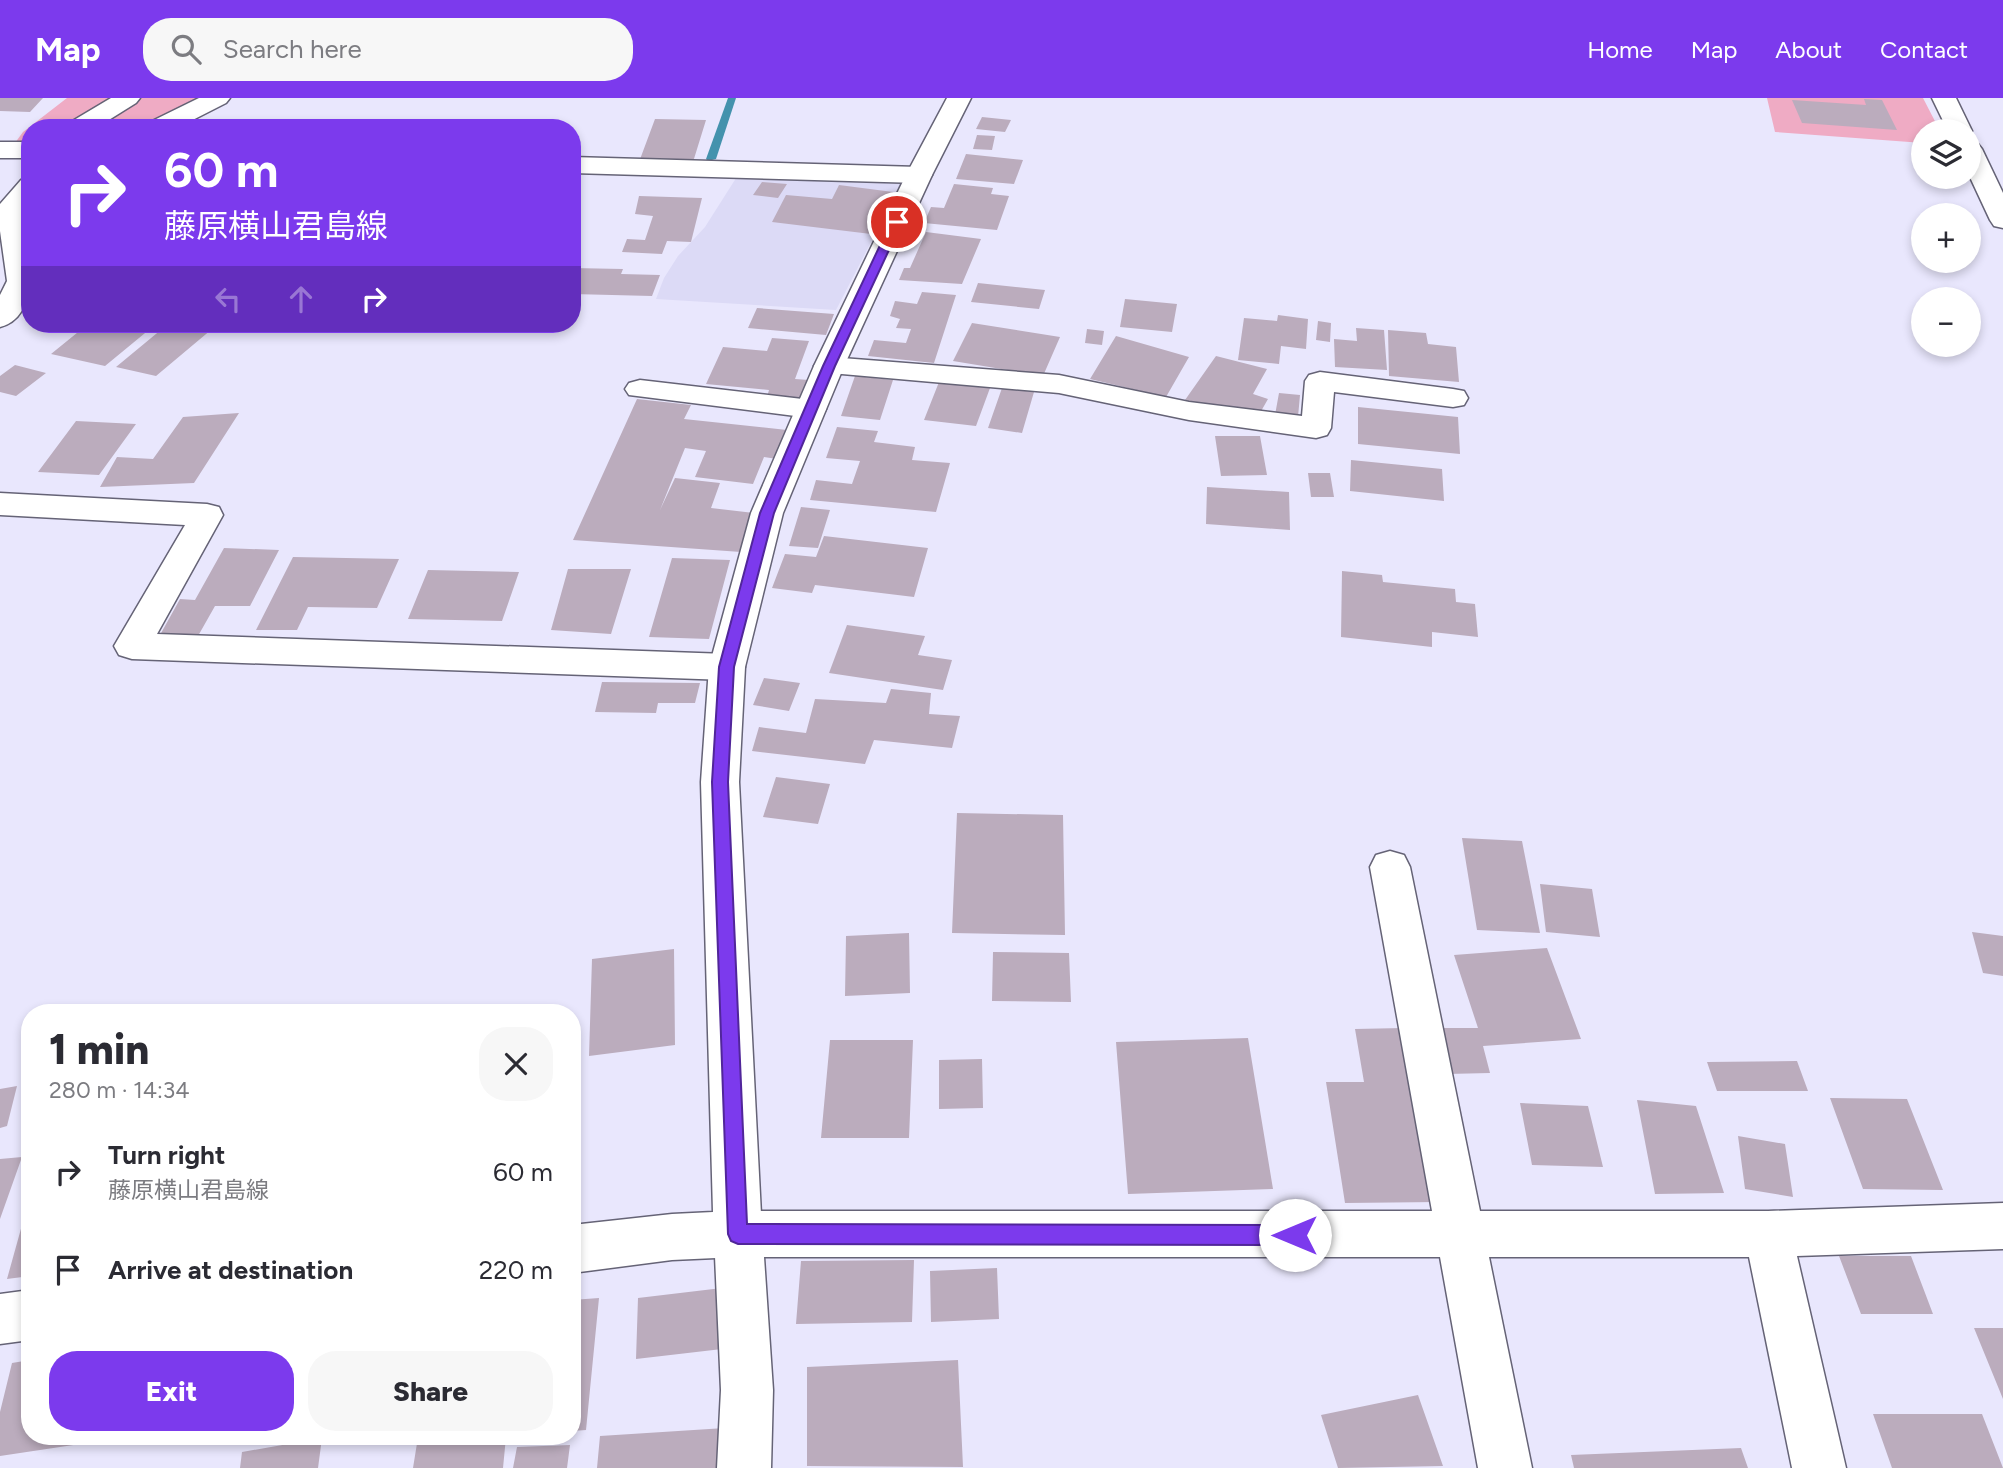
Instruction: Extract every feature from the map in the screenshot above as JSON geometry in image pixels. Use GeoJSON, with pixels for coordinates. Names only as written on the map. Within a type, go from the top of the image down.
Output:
{"type":"FeatureCollection","features":[{"type":"Feature","properties":{"kind":"street"},"geometry":{"type":"LineString","coordinates":[[93,119],[128,98]]}},
{"type":"Feature","properties":{"kind":"street"},"geometry":{"type":"LineString","coordinates":[[175,119],[218,98]]}},
{"type":"Feature","properties":{"kind":"street"},"geometry":{"type":"LineString","coordinates":[[744,1468],[747,1390],[720,782],[727,667],[767,513],[829,366],[919,174],[959,98]]}},
{"type":"Feature","properties":{"kind":"street"},"geometry":{"type":"LineString","coordinates":[[1944,98],[1954,119]]}},
{"type":"Feature","properties":{"kind":"street"},"geometry":{"type":"LineString","coordinates":[[0,150],[21,150]]}},
{"type":"Feature","properties":{"kind":"street"},"geometry":{"type":"LineString","coordinates":[[581,165],[919,174]]}},
{"type":"Feature","properties":{"kind":"street"},"geometry":{"type":"LineString","coordinates":[[1981,174],[2003,220]]}},
{"type":"Feature","properties":{"kind":"street"},"geometry":{"type":"LineString","coordinates":[[0,318],[5,314],[21,281],[10,209],[21,196]]}},
{"type":"Feature","properties":{"kind":"street"},"geometry":{"type":"LineString","coordinates":[[829,366],[1059,384],[1189,411],[1315,428],[1320,381],[1453,398]]}},
{"type":"Feature","properties":{"kind":"street"},"geometry":{"type":"LineString","coordinates":[[640,389],[811,409]]}},
{"type":"Feature","properties":{"kind":"street"},"geometry":{"type":"LineString","coordinates":[[0,504],[207,515],[132,646],[727,667]]}},
{"type":"Feature","properties":{"kind":"street"},"geometry":{"type":"LineString","coordinates":[[1390,867],[1505,1468]]}},
{"type":"Feature","properties":{"kind":"street"},"geometry":{"type":"LineString","coordinates":[[581,1248],[672,1237],[738,1234],[1768,1234],[2003,1226]]}},
{"type":"Feature","properties":{"kind":"street"},"geometry":{"type":"LineString","coordinates":[[1768,1234],[1819,1468]]}},
{"type":"Feature","properties":{"kind":"street"},"geometry":{"type":"LineString","coordinates":[[0,1318],[21,1316]]}},
{"type":"Feature","properties":{"kind":"shaded area"},"geometry":{"type":"Polygon","coordinates":[[[67,98],[208,98],[167,119],[40,119],[67,98]]]}},
{"type":"Feature","properties":{"kind":"shaded area"},"geometry":{"type":"Polygon","coordinates":[[[1767,98],[1923,98],[1934,119],[1911,119],[1911,142],[1775,132],[1767,98]]]}},
{"type":"Feature","properties":{"kind":"shaded area"},"geometry":{"type":"Polygon","coordinates":[[[21,135],[21,147],[12,147],[21,135]]]}},
{"type":"Feature","properties":{"kind":"shaded area"},"geometry":{"type":"Polygon","coordinates":[[[738,175],[901,184],[836,310],[656,299],[664,278],[678,256],[705,227],[738,175]]]}},
{"type":"Feature","properties":{"kind":"building"},"geometry":{"type":"Polygon","coordinates":[[[0,98],[43,98],[30,112],[0,111],[0,98]]]}},
{"type":"Feature","properties":{"kind":"building"},"geometry":{"type":"Polygon","coordinates":[[[1864,99],[1882,100],[1897,130],[1802,123],[1792,100],[1866,105],[1864,99]]]}},
{"type":"Feature","properties":{"kind":"building"},"geometry":{"type":"Polygon","coordinates":[[[982,117],[1011,120],[1005,132],[976,129],[982,117]]]}},
{"type":"Feature","properties":{"kind":"building"},"geometry":{"type":"Polygon","coordinates":[[[655,119],[706,120],[693,162],[639,162],[655,119]]]}},
{"type":"Feature","properties":{"kind":"building"},"geometry":{"type":"Polygon","coordinates":[[[977,135],[995,136],[992,150],[973,149],[977,135]]]}},
{"type":"Feature","properties":{"kind":"building"},"geometry":{"type":"Polygon","coordinates":[[[966,154],[1023,160],[1014,184],[956,179],[966,154]]]}},
{"type":"Feature","properties":{"kind":"building"},"geometry":{"type":"Polygon","coordinates":[[[762,182],[787,184],[778,198],[753,195],[762,182]]]}},
{"type":"Feature","properties":{"kind":"building"},"geometry":{"type":"Polygon","coordinates":[[[954,184],[993,188],[991,194],[1009,196],[997,230],[924,223],[931,207],[944,208],[954,184]]]}},
{"type":"Feature","properties":{"kind":"building"},"geometry":{"type":"Polygon","coordinates":[[[839,185],[893,192],[871,234],[772,222],[786,195],[832,199],[839,185]]]}},
{"type":"Feature","properties":{"kind":"building"},"geometry":{"type":"Polygon","coordinates":[[[639,196],[702,198],[691,242],[667,241],[662,254],[622,252],[627,239],[645,240],[653,216],[635,214],[639,196]]]}},
{"type":"Feature","properties":{"kind":"building"},"geometry":{"type":"Polygon","coordinates":[[[926,232],[981,239],[962,284],[899,280],[904,268],[910,268],[926,232]]]}},
{"type":"Feature","properties":{"kind":"building"},"geometry":{"type":"Polygon","coordinates":[[[581,268],[623,269],[621,274],[660,275],[652,296],[581,294],[581,268]]]}},
{"type":"Feature","properties":{"kind":"building"},"geometry":{"type":"Polygon","coordinates":[[[978,283],[1045,290],[1039,309],[971,302],[978,283]]]}},
{"type":"Feature","properties":{"kind":"building"},"geometry":{"type":"Polygon","coordinates":[[[922,292],[956,295],[934,363],[868,356],[874,340],[906,343],[911,329],[896,328],[900,319],[890,316],[895,301],[917,304],[922,292]]]}},
{"type":"Feature","properties":{"kind":"building"},"geometry":{"type":"Polygon","coordinates":[[[1125,299],[1177,304],[1172,332],[1120,327],[1125,299]]]}},
{"type":"Feature","properties":{"kind":"building"},"geometry":{"type":"Polygon","coordinates":[[[757,308],[834,314],[826,335],[748,328],[757,308]]]}},
{"type":"Feature","properties":{"kind":"building"},"geometry":{"type":"Polygon","coordinates":[[[1278,315],[1308,319],[1306,349],[1281,346],[1279,364],[1238,360],[1244,318],[1277,321],[1278,315]]]}},
{"type":"Feature","properties":{"kind":"building"},"geometry":{"type":"Polygon","coordinates":[[[1318,321],[1331,323],[1330,342],[1316,340],[1318,321]]]}},
{"type":"Feature","properties":{"kind":"building"},"geometry":{"type":"Polygon","coordinates":[[[972,323],[1060,337],[1043,376],[953,361],[972,323]]]}},
{"type":"Feature","properties":{"kind":"building"},"geometry":{"type":"Polygon","coordinates":[[[1356,328],[1384,330],[1387,370],[1335,367],[1334,339],[1357,341],[1356,328]]]}},
{"type":"Feature","properties":{"kind":"building"},"geometry":{"type":"Polygon","coordinates":[[[1087,329],[1104,331],[1102,345],[1085,343],[1087,329]]]}},
{"type":"Feature","properties":{"kind":"building"},"geometry":{"type":"Polygon","coordinates":[[[1388,330],[1426,333],[1428,344],[1456,347],[1459,382],[1389,376],[1388,330]]]}},
{"type":"Feature","properties":{"kind":"building"},"geometry":{"type":"Polygon","coordinates":[[[77,333],[145,333],[105,366],[51,354],[77,333]]]}},
{"type":"Feature","properties":{"kind":"building"},"geometry":{"type":"Polygon","coordinates":[[[157,333],[207,333],[156,376],[116,367],[157,333]]]}},
{"type":"Feature","properties":{"kind":"building"},"geometry":{"type":"Polygon","coordinates":[[[1116,336],[1189,357],[1166,397],[1090,379],[1116,336]]]}},
{"type":"Feature","properties":{"kind":"building"},"geometry":{"type":"Polygon","coordinates":[[[772,338],[809,341],[795,379],[809,380],[802,400],[767,397],[769,390],[706,384],[723,347],[767,351],[772,338]]]}},
{"type":"Feature","properties":{"kind":"building"},"geometry":{"type":"Polygon","coordinates":[[[1216,356],[1267,369],[1253,394],[1268,399],[1260,413],[1229,412],[1185,400],[1216,356]]]}},
{"type":"Feature","properties":{"kind":"building"},"geometry":{"type":"Polygon","coordinates":[[[15,365],[46,373],[16,396],[0,392],[0,376],[15,365]]]}},
{"type":"Feature","properties":{"kind":"building"},"geometry":{"type":"Polygon","coordinates":[[[855,376],[893,380],[880,420],[841,416],[855,376]]]}},
{"type":"Feature","properties":{"kind":"building"},"geometry":{"type":"Polygon","coordinates":[[[939,382],[990,388],[976,426],[924,420],[939,382]]]}},
{"type":"Feature","properties":{"kind":"building"},"geometry":{"type":"Polygon","coordinates":[[[1002,388],[1034,392],[1022,433],[988,428],[1002,388]]]}},
{"type":"Feature","properties":{"kind":"building"},"geometry":{"type":"Polygon","coordinates":[[[1279,393],[1300,395],[1298,417],[1275,415],[1279,393]]]}},
{"type":"Feature","properties":{"kind":"building"},"geometry":{"type":"Polygon","coordinates":[[[637,399],[691,405],[684,419],[787,430],[777,459],[764,457],[753,484],[695,477],[706,451],[685,448],[660,510],[675,478],[720,483],[711,508],[754,513],[741,552],[573,540],[637,399]]]}},
{"type":"Feature","properties":{"kind":"building"},"geometry":{"type":"Polygon","coordinates":[[[1358,407],[1458,417],[1460,454],[1358,444],[1358,407]]]}},
{"type":"Feature","properties":{"kind":"building"},"geometry":{"type":"Polygon","coordinates":[[[239,413],[194,483],[100,487],[117,457],[153,459],[183,417],[239,413]]]}},
{"type":"Feature","properties":{"kind":"building"},"geometry":{"type":"Polygon","coordinates":[[[76,421],[136,424],[99,475],[38,472],[76,421]]]}},
{"type":"Feature","properties":{"kind":"building"},"geometry":{"type":"Polygon","coordinates":[[[837,427],[878,431],[874,442],[915,447],[912,460],[950,463],[936,512],[810,500],[816,480],[852,484],[860,461],[826,458],[837,427]]]}},
{"type":"Feature","properties":{"kind":"building"},"geometry":{"type":"Polygon","coordinates":[[[1215,436],[1260,436],[1267,475],[1221,476],[1215,436]]]}},
{"type":"Feature","properties":{"kind":"building"},"geometry":{"type":"Polygon","coordinates":[[[1351,460],[1442,469],[1444,501],[1350,491],[1351,460]]]}},
{"type":"Feature","properties":{"kind":"building"},"geometry":{"type":"Polygon","coordinates":[[[1308,473],[1330,473],[1334,497],[1311,497],[1308,473]]]}},
{"type":"Feature","properties":{"kind":"building"},"geometry":{"type":"Polygon","coordinates":[[[1207,487],[1289,492],[1290,530],[1206,524],[1207,487]]]}},
{"type":"Feature","properties":{"kind":"building"},"geometry":{"type":"Polygon","coordinates":[[[801,507],[830,510],[818,548],[789,546],[801,507]]]}},
{"type":"Feature","properties":{"kind":"building"},"geometry":{"type":"Polygon","coordinates":[[[824,536],[928,548],[914,597],[815,585],[812,593],[772,588],[785,554],[816,557],[824,536]]]}},
{"type":"Feature","properties":{"kind":"building"},"geometry":{"type":"Polygon","coordinates":[[[224,548],[279,550],[250,606],[215,606],[198,636],[160,635],[180,599],[195,600],[224,548]]]}},
{"type":"Feature","properties":{"kind":"building"},"geometry":{"type":"Polygon","coordinates":[[[293,557],[399,559],[377,608],[308,607],[297,630],[256,630],[293,557]]]}},
{"type":"Feature","properties":{"kind":"building"},"geometry":{"type":"Polygon","coordinates":[[[672,558],[730,560],[709,639],[649,637],[672,558]]]}},
{"type":"Feature","properties":{"kind":"building"},"geometry":{"type":"Polygon","coordinates":[[[568,569],[631,569],[611,634],[551,630],[568,569]]]}},
{"type":"Feature","properties":{"kind":"building"},"geometry":{"type":"Polygon","coordinates":[[[428,570],[519,572],[502,621],[408,619],[428,570]]]}},
{"type":"Feature","properties":{"kind":"building"},"geometry":{"type":"Polygon","coordinates":[[[1342,571],[1382,575],[1383,582],[1455,589],[1456,602],[1475,604],[1478,637],[1432,632],[1432,647],[1341,637],[1342,571]]]}},
{"type":"Feature","properties":{"kind":"building"},"geometry":{"type":"Polygon","coordinates":[[[847,625],[925,636],[918,655],[952,660],[943,690],[829,673],[847,625]]]}},
{"type":"Feature","properties":{"kind":"building"},"geometry":{"type":"Polygon","coordinates":[[[764,678],[800,683],[789,711],[753,705],[764,678]]]}},
{"type":"Feature","properties":{"kind":"building"},"geometry":{"type":"Polygon","coordinates":[[[602,682],[700,683],[695,703],[658,703],[656,713],[595,712],[602,682]]]}},
{"type":"Feature","properties":{"kind":"building"},"geometry":{"type":"Polygon","coordinates":[[[891,689],[931,693],[929,714],[960,716],[952,748],[874,740],[865,764],[752,751],[759,727],[806,733],[815,699],[886,703],[891,689]]]}},
{"type":"Feature","properties":{"kind":"building"},"geometry":{"type":"Polygon","coordinates":[[[776,777],[830,784],[818,824],[763,817],[776,777]]]}},
{"type":"Feature","properties":{"kind":"building"},"geometry":{"type":"Polygon","coordinates":[[[957,813],[1063,815],[1065,935],[952,933],[957,813]]]}},
{"type":"Feature","properties":{"kind":"building"},"geometry":{"type":"Polygon","coordinates":[[[1462,838],[1522,841],[1540,933],[1477,930],[1462,838]]]}},
{"type":"Feature","properties":{"kind":"building"},"geometry":{"type":"Polygon","coordinates":[[[1540,884],[1592,889],[1600,937],[1546,932],[1540,884]]]}},
{"type":"Feature","properties":{"kind":"building"},"geometry":{"type":"Polygon","coordinates":[[[1972,932],[2003,936],[2003,976],[1983,973],[1972,932]]]}},
{"type":"Feature","properties":{"kind":"building"},"geometry":{"type":"Polygon","coordinates":[[[909,933],[910,993],[845,996],[846,936],[909,933]]]}},
{"type":"Feature","properties":{"kind":"building"},"geometry":{"type":"Polygon","coordinates":[[[1547,948],[1581,1039],[1483,1046],[1490,1073],[1447,1074],[1436,1028],[1478,1028],[1454,955],[1547,948]]]}},
{"type":"Feature","properties":{"kind":"building"},"geometry":{"type":"Polygon","coordinates":[[[674,949],[675,1045],[589,1056],[592,959],[674,949]]]}},
{"type":"Feature","properties":{"kind":"building"},"geometry":{"type":"Polygon","coordinates":[[[993,952],[1069,953],[1071,1002],[992,1001],[993,952]]]}},
{"type":"Feature","properties":{"kind":"building"},"geometry":{"type":"Polygon","coordinates":[[[1403,1028],[1438,1202],[1345,1203],[1326,1082],[1364,1082],[1355,1029],[1403,1028]]]}},
{"type":"Feature","properties":{"kind":"building"},"geometry":{"type":"Polygon","coordinates":[[[1248,1038],[1273,1189],[1128,1194],[1116,1042],[1248,1038]]]}},
{"type":"Feature","properties":{"kind":"building"},"geometry":{"type":"Polygon","coordinates":[[[830,1040],[913,1040],[909,1138],[821,1138],[830,1040]]]}},
{"type":"Feature","properties":{"kind":"building"},"geometry":{"type":"Polygon","coordinates":[[[982,1059],[983,1108],[939,1109],[939,1060],[982,1059]]]}},
{"type":"Feature","properties":{"kind":"building"},"geometry":{"type":"Polygon","coordinates":[[[1797,1061],[1808,1091],[1717,1091],[1707,1062],[1797,1061]]]}},
{"type":"Feature","properties":{"kind":"building"},"geometry":{"type":"Polygon","coordinates":[[[17,1086],[7,1126],[0,1128],[0,1089],[17,1086]]]}},
{"type":"Feature","properties":{"kind":"building"},"geometry":{"type":"Polygon","coordinates":[[[1830,1098],[1907,1099],[1943,1190],[1863,1189],[1830,1098]]]}},
{"type":"Feature","properties":{"kind":"building"},"geometry":{"type":"Polygon","coordinates":[[[1637,1100],[1696,1106],[1724,1193],[1655,1194],[1637,1100]]]}},
{"type":"Feature","properties":{"kind":"building"},"geometry":{"type":"Polygon","coordinates":[[[1520,1103],[1588,1106],[1603,1167],[1532,1165],[1520,1103]]]}},
{"type":"Feature","properties":{"kind":"building"},"geometry":{"type":"Polygon","coordinates":[[[1738,1136],[1785,1144],[1793,1197],[1745,1189],[1738,1136]]]}},
{"type":"Feature","properties":{"kind":"building"},"geometry":{"type":"Polygon","coordinates":[[[21,1157],[0,1219],[0,1159],[21,1157]]]}},
{"type":"Feature","properties":{"kind":"building"},"geometry":{"type":"Polygon","coordinates":[[[21,1229],[21,1277],[7,1279],[21,1229]]]}},
{"type":"Feature","properties":{"kind":"building"},"geometry":{"type":"Polygon","coordinates":[[[1839,1256],[1911,1256],[1933,1314],[1861,1314],[1839,1256]]]}},
{"type":"Feature","properties":{"kind":"building"},"geometry":{"type":"Polygon","coordinates":[[[914,1260],[912,1322],[796,1324],[801,1261],[914,1260]]]}},
{"type":"Feature","properties":{"kind":"building"},"geometry":{"type":"Polygon","coordinates":[[[997,1268],[999,1319],[931,1322],[930,1271],[997,1268]]]}},
{"type":"Feature","properties":{"kind":"building"},"geometry":{"type":"Polygon","coordinates":[[[722,1288],[722,1349],[636,1359],[638,1298],[722,1288]]]}},
{"type":"Feature","properties":{"kind":"building"},"geometry":{"type":"Polygon","coordinates":[[[599,1298],[586,1430],[581,1430],[581,1299],[599,1298]]]}},
{"type":"Feature","properties":{"kind":"building"},"geometry":{"type":"Polygon","coordinates":[[[1974,1328],[2003,1328],[2003,1399],[1974,1328]]]}},
{"type":"Feature","properties":{"kind":"building"},"geometry":{"type":"Polygon","coordinates":[[[958,1360],[963,1467],[807,1466],[807,1367],[958,1360]]]}},
{"type":"Feature","properties":{"kind":"building"},"geometry":{"type":"Polygon","coordinates":[[[21,1362],[21,1445],[73,1445],[0,1456],[0,1412],[12,1363],[21,1362]]]}},
{"type":"Feature","properties":{"kind":"building"},"geometry":{"type":"Polygon","coordinates":[[[1418,1395],[1443,1466],[1338,1468],[1321,1415],[1418,1395]]]}},
{"type":"Feature","properties":{"kind":"building"},"geometry":{"type":"Polygon","coordinates":[[[1873,1414],[1982,1414],[2003,1468],[1892,1468],[1873,1414]]]}},
{"type":"Feature","properties":{"kind":"building"},"geometry":{"type":"Polygon","coordinates":[[[725,1428],[723,1468],[597,1468],[600,1436],[725,1428]]]}},
{"type":"Feature","properties":{"kind":"building"},"geometry":{"type":"Polygon","coordinates":[[[282,1445],[321,1445],[318,1468],[240,1468],[242,1452],[282,1445]]]}},
{"type":"Feature","properties":{"kind":"building"},"geometry":{"type":"Polygon","coordinates":[[[417,1445],[505,1445],[503,1468],[413,1468],[417,1445]]]}},
{"type":"Feature","properties":{"kind":"building"},"geometry":{"type":"Polygon","coordinates":[[[570,1445],[567,1468],[513,1468],[517,1447],[570,1445]]]}},
{"type":"Feature","properties":{"kind":"building"},"geometry":{"type":"Polygon","coordinates":[[[1741,1448],[1748,1468],[1574,1468],[1571,1455],[1741,1448]]]}},
{"type":"Feature","properties":{"kind":"waterway"},"geometry":{"type":"LineString","coordinates":[[711,159],[732,98]]}},
{"type":"Feature","properties":{"kind":"route"},"geometry":{"type":"LineString","coordinates":[[897,222],[829,366],[767,513],[727,667],[720,782],[738,1234],[1295,1235]]}}]}
